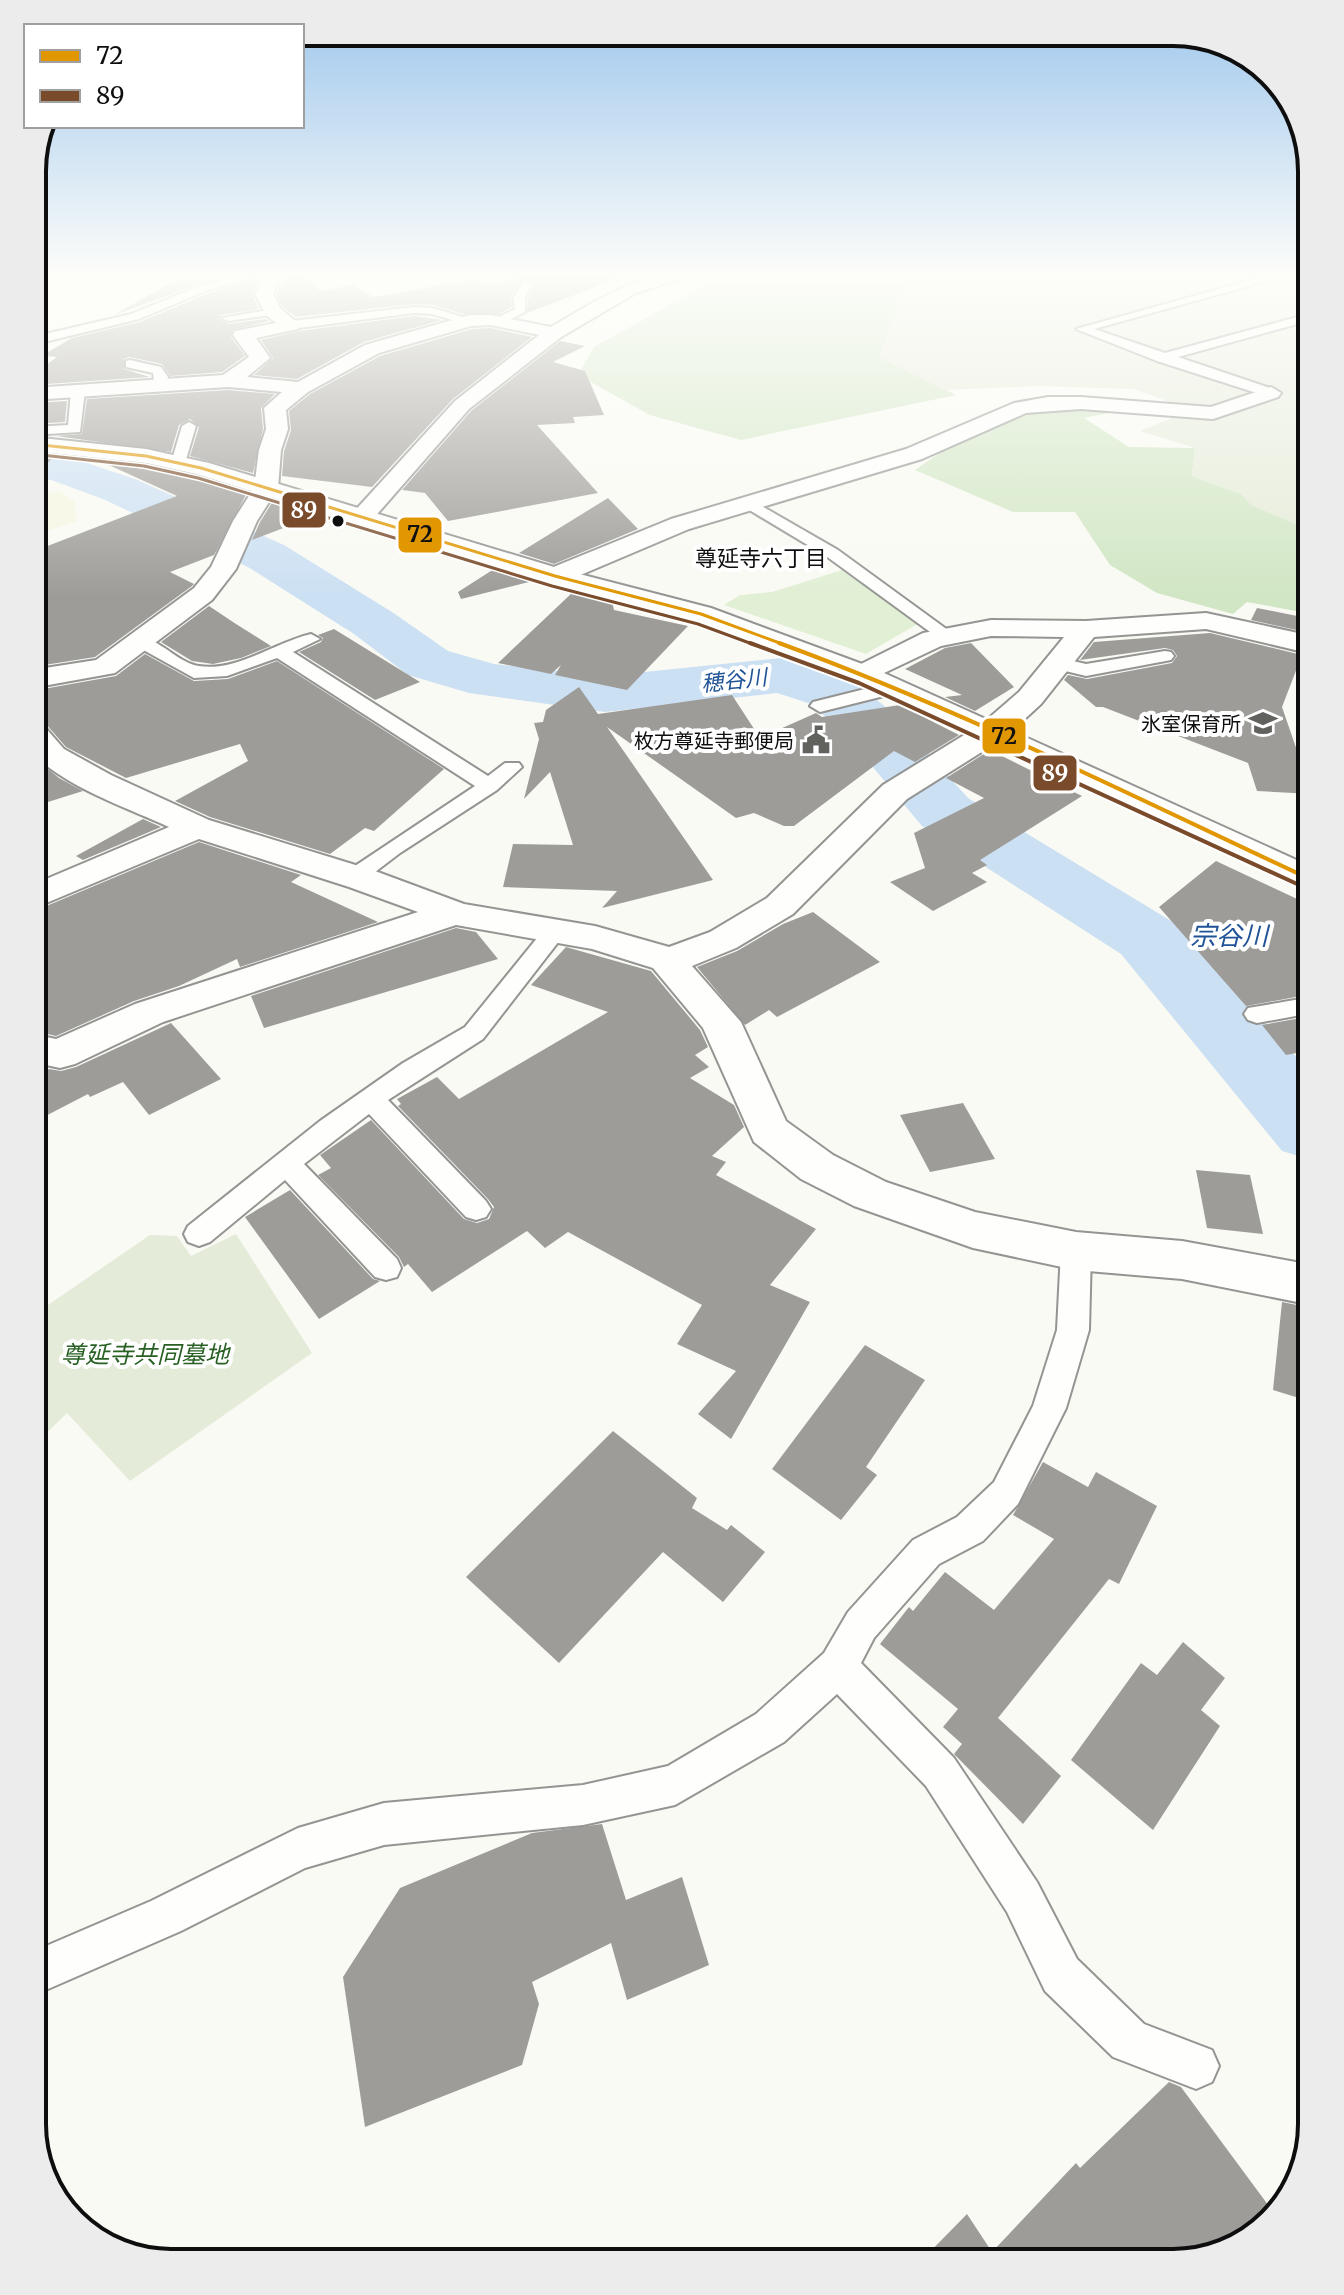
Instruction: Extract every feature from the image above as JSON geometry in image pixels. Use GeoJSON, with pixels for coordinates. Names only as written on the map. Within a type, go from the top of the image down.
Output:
{"type":"FeatureCollection","features":[{"type":"Feature","properties":{"kind":"street"},"geometry":{"type":"LineString","coordinates":[[46,393],[209,382]]}},
{"type":"Feature","properties":{"kind":"street"},"geometry":{"type":"LineString","coordinates":[[239,382],[301,388]]}},
{"type":"Feature","properties":{"kind":"street"},"geometry":{"type":"LineString","coordinates":[[46,677],[105,667],[203,594],[223,569],[249,514],[266,488],[270,450],[277,429],[275,408],[312,382]]}},
{"type":"Feature","properties":{"kind":"street"},"geometry":{"type":"LineString","coordinates":[[363,515],[462,405],[491,382]]}},
{"type":"Feature","properties":{"kind":"street"},"geometry":{"type":"LineString","coordinates":[[555,576],[680,524],[914,454],[1021,407],[1081,403],[1213,413],[1271,393]]}},
{"type":"Feature","properties":{"kind":"street"},"geometry":{"type":"LineString","coordinates":[[46,445],[134,454],[178,463],[363,515],[555,576],[701,614],[862,685],[897,687],[1298,873]]}},
{"type":"Feature","properties":{"kind":"street"},"geometry":{"type":"LineString","coordinates":[[862,685],[907,649],[947,636],[991,628],[1086,629],[1206,621],[1298,642]]}},
{"type":"Feature","properties":{"kind":"street"},"geometry":{"type":"LineString","coordinates":[[46,753],[99,782],[197,827],[354,877],[454,913],[595,938],[671,960],[723,940],[780,906],[895,792],[993,731],[1030,698],[1086,629]]}},
{"type":"Feature","properties":{"kind":"street"},"geometry":{"type":"LineString","coordinates":[[46,892],[197,827]]}},
{"type":"Feature","properties":{"kind":"street"},"geometry":{"type":"LineString","coordinates":[[46,1053],[60,1054],[149,1013],[454,913]]}},
{"type":"Feature","properties":{"kind":"street"},"geometry":{"type":"LineString","coordinates":[[671,960],[673,969],[721,1022],[769,1131],[817,1167],[870,1194],[973,1230],[1076,1251],[1182,1260],[1298,1282]]}},
{"type":"Feature","properties":{"kind":"lane"},"geometry":{"type":"LineString","coordinates":[[1237,382],[1271,393]]}},
{"type":"Feature","properties":{"kind":"lane"},"geometry":{"type":"LineString","coordinates":[[46,430],[75,429],[78,391]]}},
{"type":"Feature","properties":{"kind":"lane"},"geometry":{"type":"LineString","coordinates":[[178,463],[189,426]]}},
{"type":"Feature","properties":{"kind":"lane"},"geometry":{"type":"LineString","coordinates":[[746,502],[832,553],[947,636]]}},
{"type":"Feature","properties":{"kind":"lane"},"geometry":{"type":"LineString","coordinates":[[138,642],[194,672],[227,670],[311,639]]}},
{"type":"Feature","properties":{"kind":"lane"},"geometry":{"type":"LineString","coordinates":[[279,651],[490,786]]}},
{"type":"Feature","properties":{"kind":"lane"},"geometry":{"type":"LineString","coordinates":[[1060,664],[1086,670],[1165,656]]}},
{"type":"Feature","properties":{"kind":"lane"},"geometry":{"type":"LineString","coordinates":[[820,706],[862,685]]}},
{"type":"Feature","properties":{"kind":"lane"},"geometry":{"type":"LineString","coordinates":[[354,877],[386,850],[413,837],[490,786],[512,767]]}},
{"type":"Feature","properties":{"kind":"lane"},"geometry":{"type":"LineString","coordinates":[[199,1234],[285,1162],[371,1099],[474,1033],[554,932]]}},
{"type":"Feature","properties":{"kind":"lane"},"geometry":{"type":"LineString","coordinates":[[1257,1014],[1298,1007]]}},
{"type":"Feature","properties":{"kind":"lane"},"geometry":{"type":"LineString","coordinates":[[371,1099],[476,1209]]}},
{"type":"Feature","properties":{"kind":"lane"},"geometry":{"type":"LineString","coordinates":[[285,1162],[386,1268]]}},
{"type":"Feature","properties":{"kind":"lane"},"geometry":{"type":"LineString","coordinates":[[46,1968],[166,1916],[298,1849],[384,1824],[583,1805],[675,1785],[770,1728],[838,1667],[861,1625],[926,1552],[970,1529],[1006,1493],[1049,1408],[1073,1330],[1076,1251]]}},
{"type":"Feature","properties":{"kind":"lane"},"geometry":{"type":"LineString","coordinates":[[838,1667],[940,1772],[1022,1897],[1061,1975],[1129,2041],[1196,2066]]}},
{"type":"Feature","properties":{"kind":"green space"},"geometry":{"type":"Polygon","coordinates":[[[591,382],[930,382],[956,395],[741,440],[650,415],[591,382]]]}},
{"type":"Feature","properties":{"kind":"green space"},"geometry":{"type":"Polygon","coordinates":[[[929,382],[1298,382],[1298,525],[1251,505],[1241,494],[1192,476],[1195,448],[1140,431],[1192,410],[1134,389],[1038,386],[945,390],[929,382]]]}},
{"type":"Feature","properties":{"kind":"green space"},"geometry":{"type":"Polygon","coordinates":[[[1079,405],[1118,411],[1084,418],[1129,447],[1195,448],[1192,476],[1241,494],[1252,505],[1298,525],[1298,611],[1247,602],[1233,614],[1157,593],[1110,565],[1075,512],[1013,512],[915,470],[996,414],[1079,405]]]}},
{"type":"Feature","properties":{"kind":"green space"},"geometry":{"type":"Polygon","coordinates":[[[59,491],[74,501],[77,521],[46,531],[46,494],[59,491]]]}},
{"type":"Feature","properties":{"kind":"green space"},"geometry":{"type":"Polygon","coordinates":[[[842,570],[919,623],[866,654],[724,605],[740,595],[772,592],[842,570]]]}},
{"type":"Feature","properties":{"kind":"green space","name":"尊延寺共同墓地"},"geometry":{"type":"Polygon","coordinates":[[[236,1234],[312,1353],[130,1481],[67,1413],[46,1433],[46,1306],[150,1235],[177,1236],[191,1256],[236,1234]]]}},
{"type":"Feature","properties":{"kind":"building"},"geometry":{"type":"Polygon","coordinates":[[[332,382],[475,382],[453,399],[372,487],[282,476],[284,451],[291,430],[289,411],[332,382]]]}},
{"type":"Feature","properties":{"kind":"building"},"geometry":{"type":"Polygon","coordinates":[[[508,382],[590,382],[604,415],[573,417],[575,423],[537,425],[598,493],[448,521],[425,493],[402,490],[471,411],[508,382]]]}},
{"type":"Feature","properties":{"kind":"building"},"geometry":{"type":"Polygon","coordinates":[[[228,390],[275,394],[261,408],[263,429],[253,473],[190,456],[199,427],[190,419],[179,425],[171,452],[56,436],[82,434],[87,399],[228,390]]]}},
{"type":"Feature","properties":{"kind":"building"},"geometry":{"type":"Polygon","coordinates":[[[67,401],[65,422],[46,423],[46,402],[67,401]]]}},
{"type":"Feature","properties":{"kind":"building"},"geometry":{"type":"Polygon","coordinates":[[[100,461],[146,466],[247,493],[214,555],[170,572],[194,584],[192,586],[95,657],[46,665],[46,547],[177,496],[100,461]]]}},
{"type":"Feature","properties":{"kind":"building"},"geometry":{"type":"Polygon","coordinates":[[[608,498],[638,529],[554,564],[519,553],[608,498]]]}},
{"type":"Feature","properties":{"kind":"building"},"geometry":{"type":"Polygon","coordinates":[[[273,501],[302,521],[252,540],[260,522],[273,501]]]}},
{"type":"Feature","properties":{"kind":"building"},"geometry":{"type":"Polygon","coordinates":[[[494,569],[533,581],[461,599],[458,592],[494,569]]]}},
{"type":"Feature","properties":{"kind":"building"},"geometry":{"type":"Polygon","coordinates":[[[573,592],[612,602],[614,610],[688,626],[627,690],[555,675],[561,665],[551,674],[498,663],[573,592]]]}},
{"type":"Feature","properties":{"kind":"building"},"geometry":{"type":"Polygon","coordinates":[[[209,606],[271,646],[241,658],[213,664],[192,661],[161,642],[209,606]]]}},
{"type":"Feature","properties":{"kind":"building"},"geometry":{"type":"Polygon","coordinates":[[[1257,608],[1298,616],[1298,630],[1251,620],[1257,608]]]}},
{"type":"Feature","properties":{"kind":"building"},"geometry":{"type":"Polygon","coordinates":[[[334,629],[420,682],[375,700],[299,652],[321,642],[323,638],[318,635],[334,629]]]}},
{"type":"Feature","properties":{"kind":"building"},"geometry":{"type":"Polygon","coordinates":[[[1210,633],[1298,654],[1298,665],[1282,707],[1298,753],[1298,793],[1257,791],[1248,763],[1103,707],[1096,707],[1064,680],[1068,675],[1087,679],[1172,663],[1177,656],[1173,650],[1165,648],[1080,660],[1094,642],[1210,633]]]}},
{"type":"Feature","properties":{"kind":"building"},"geometry":{"type":"Polygon","coordinates":[[[971,643],[1014,687],[975,711],[945,697],[962,695],[905,669],[945,648],[971,643]]]}},
{"type":"Feature","properties":{"kind":"building"},"geometry":{"type":"Polygon","coordinates":[[[145,654],[194,681],[228,679],[277,661],[444,769],[374,831],[365,828],[330,854],[210,817],[175,801],[248,761],[240,744],[126,778],[66,747],[46,724],[46,688],[116,676],[145,654]]]}},
{"type":"Feature","properties":{"kind":"building"},"geometry":{"type":"Polygon","coordinates":[[[579,687],[598,714],[732,695],[760,738],[816,713],[822,717],[900,705],[959,735],[915,762],[894,751],[794,826],[784,826],[754,813],[736,818],[607,727],[713,880],[602,908],[617,891],[503,887],[513,844],[573,845],[550,772],[524,799],[539,739],[534,723],[543,722],[546,710],[579,687]]]}},
{"type":"Feature","properties":{"kind":"building"},"geometry":{"type":"Polygon","coordinates":[[[990,750],[1082,796],[980,860],[987,865],[972,873],[987,882],[933,911],[890,882],[925,868],[914,833],[984,798],[946,778],[990,750]]]}},
{"type":"Feature","properties":{"kind":"building"},"geometry":{"type":"Polygon","coordinates":[[[46,767],[59,778],[83,791],[46,803],[46,767]]]}},
{"type":"Feature","properties":{"kind":"building"},"geometry":{"type":"Polygon","coordinates":[[[143,819],[161,827],[83,860],[76,856],[143,819]]]}},
{"type":"Feature","properties":{"kind":"building"},"geometry":{"type":"Polygon","coordinates":[[[199,842],[301,875],[291,882],[378,922],[240,967],[237,959],[56,1036],[46,1034],[46,906],[199,842]]]}},
{"type":"Feature","properties":{"kind":"building"},"geometry":{"type":"Polygon","coordinates":[[[1216,861],[1298,899],[1298,997],[1246,1006],[1159,907],[1216,861]]]}},
{"type":"Feature","properties":{"kind":"building"},"geometry":{"type":"Polygon","coordinates":[[[813,912],[880,962],[777,1017],[769,1010],[745,1025],[697,967],[737,951],[783,924],[813,912]]]}},
{"type":"Feature","properties":{"kind":"building"},"geometry":{"type":"Polygon","coordinates":[[[456,928],[476,932],[498,959],[264,1028],[251,996],[456,928]]]}},
{"type":"Feature","properties":{"kind":"building"},"geometry":{"type":"Polygon","coordinates":[[[566,947],[651,971],[700,1030],[708,1047],[695,1055],[709,1067],[690,1078],[734,1105],[744,1127],[712,1156],[726,1162],[716,1175],[816,1229],[770,1285],[810,1302],[731,1439],[698,1414],[736,1371],[677,1344],[702,1305],[568,1232],[545,1248],[527,1231],[432,1292],[408,1264],[404,1267],[399,1257],[318,1175],[331,1168],[320,1155],[371,1120],[464,1219],[477,1223],[489,1219],[494,1207],[488,1199],[398,1106],[401,1104],[397,1099],[437,1077],[459,1099],[608,1012],[531,985],[566,947]]]}},
{"type":"Feature","properties":{"kind":"building"},"geometry":{"type":"Polygon","coordinates":[[[1298,1019],[1298,1053],[1286,1055],[1262,1025],[1298,1019]]]}},
{"type":"Feature","properties":{"kind":"building"},"geometry":{"type":"Polygon","coordinates":[[[171,1023],[221,1079],[149,1115],[123,1082],[90,1097],[88,1094],[46,1116],[46,1070],[76,1067],[171,1023]]]}},
{"type":"Feature","properties":{"kind":"building"},"geometry":{"type":"Polygon","coordinates":[[[963,1103],[995,1159],[930,1172],[900,1115],[963,1103]]]}},
{"type":"Feature","properties":{"kind":"building"},"geometry":{"type":"Polygon","coordinates":[[[1196,1170],[1250,1175],[1263,1234],[1207,1228],[1196,1170]]]}},
{"type":"Feature","properties":{"kind":"building"},"geometry":{"type":"Polygon","coordinates":[[[290,1190],[373,1279],[380,1281],[319,1319],[245,1217],[290,1190]]]}},
{"type":"Feature","properties":{"kind":"building"},"geometry":{"type":"Polygon","coordinates":[[[1282,1302],[1298,1305],[1298,1398],[1273,1390],[1282,1302]]]}},
{"type":"Feature","properties":{"kind":"building"},"geometry":{"type":"Polygon","coordinates":[[[865,1345],[925,1380],[866,1467],[877,1475],[841,1520],[772,1469],[865,1345]]]}},
{"type":"Feature","properties":{"kind":"building"},"geometry":{"type":"Polygon","coordinates":[[[613,1431],[697,1498],[692,1508],[727,1530],[731,1525],[765,1552],[723,1602],[663,1552],[559,1663],[466,1577],[613,1431]]]}},
{"type":"Feature","properties":{"kind":"building"},"geometry":{"type":"Polygon","coordinates":[[[1043,1462],[1088,1487],[1096,1472],[1157,1506],[1119,1584],[1109,1579],[998,1718],[1061,1776],[1023,1824],[954,1754],[962,1744],[943,1727],[958,1709],[880,1644],[909,1607],[913,1611],[945,1572],[994,1610],[1054,1539],[1013,1515],[1043,1462]]]}},
{"type":"Feature","properties":{"kind":"building"},"geometry":{"type":"Polygon","coordinates":[[[1183,1642],[1225,1678],[1201,1710],[1220,1726],[1153,1830],[1071,1760],[1141,1663],[1157,1675],[1183,1642]]]}},
{"type":"Feature","properties":{"kind":"building"},"geometry":{"type":"Polygon","coordinates":[[[602,1824],[626,1900],[682,1877],[709,1965],[627,2000],[611,1943],[532,1982],[539,2004],[522,2065],[365,2127],[343,1977],[400,1888],[532,1833],[602,1824]]]}},
{"type":"Feature","properties":{"kind":"building"},"geometry":{"type":"Polygon","coordinates":[[[1169,2082],[1181,2087],[1268,2205],[1242,2228],[1197,2247],[995,2249],[1076,2163],[1080,2168],[1169,2082]]]}},
{"type":"Feature","properties":{"kind":"building"},"geometry":{"type":"Polygon","coordinates":[[[967,2214],[990,2249],[933,2249],[967,2214]]]}},
{"type":"Feature","properties":{"kind":"waterway","name":"穂谷川"},"geometry":{"type":"LineString","coordinates":[[46,467],[56,467],[119,489],[266,556],[373,623],[428,663],[489,681],[605,694],[781,675],[832,692],[868,723],[945,812],[1147,938],[1298,1113]]}},
{"type":"Feature","properties":{"kind":"transit line","name":"72"},"geometry":{"type":"LineString","coordinates":[[46,445],[146,456],[201,468],[555,576],[701,614],[863,674],[1298,873]]}},
{"type":"Feature","properties":{"kind":"transit line","name":"89"},"geometry":{"type":"LineString","coordinates":[[46,456],[144,466],[198,478],[552,586],[698,624],[859,683],[1298,884]]}},
{"type":"Feature","properties":{"kind":"place","name":"氷室保育所"},"geometry":{"type":"Point","coordinates":[1263,723]}},
{"type":"Feature","properties":{"kind":"place","name":"枚方尊延寺郵便局"},"geometry":{"type":"Point","coordinates":[816,740]}},
{"type":"Feature","properties":{"kind":"district","name":"尊延寺六丁目"},"geometry":{"type":"Point","coordinates":[761,558]}},
{"type":"Feature","properties":{"kind":"water label","name":"宗谷川"},"geometry":{"type":"Point","coordinates":[1229,935]}}]}
